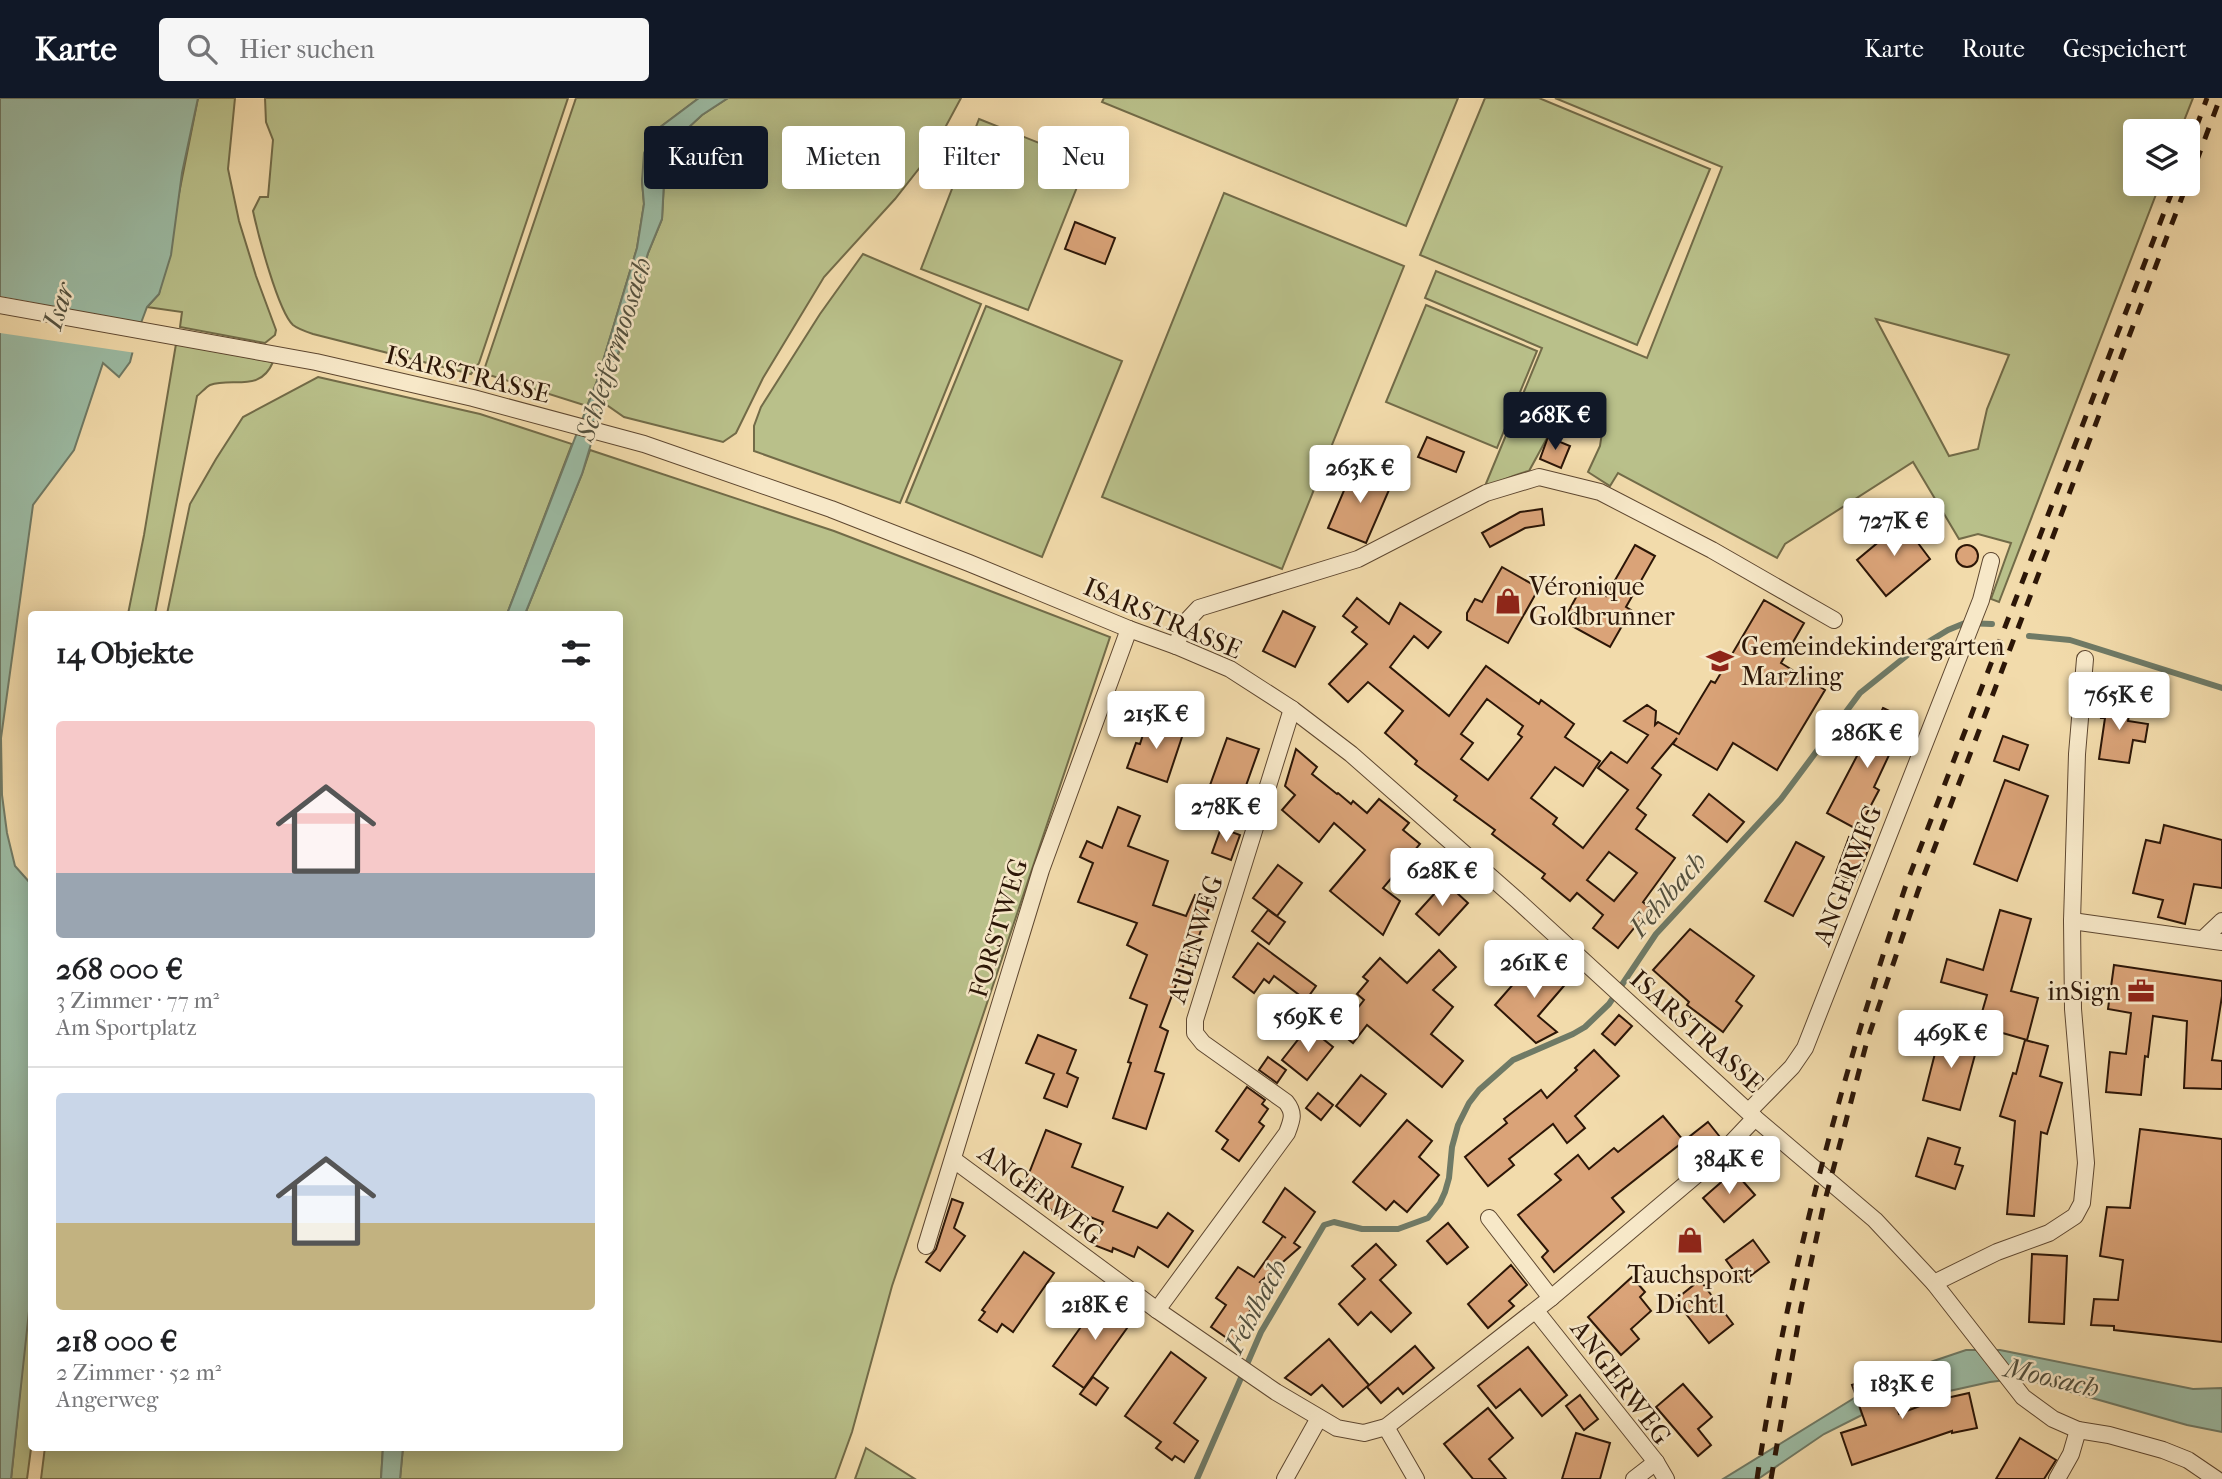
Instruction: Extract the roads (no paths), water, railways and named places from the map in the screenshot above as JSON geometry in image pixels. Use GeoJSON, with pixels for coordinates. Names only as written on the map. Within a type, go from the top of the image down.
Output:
{"type":"FeatureCollection","features":[{"type":"Feature","properties":{"kind":"street","name":"ISARSTRASSE"},"geometry":{"type":"LineString","coordinates":[[0,305],[240,348],[473,398],[644,444],[831,509],[1230,669],[1292,709],[1402,797],[1752,1114],[1875,1220],[1934,1283],[2011,1384],[2036,1408],[2078,1430],[2109,1434],[2163,1450],[2188,1460],[2216,1479]]}},
{"type":"Feature","properties":{"kind":"street"},"geometry":{"type":"LineString","coordinates":[[1176,646],[1184,624],[1199,608],[1358,559],[1486,493],[1539,477],[1600,492],[1712,550],[1833,620]]}},
{"type":"Feature","properties":{"kind":"street","name":"ANGERWEG"},"geometry":{"type":"LineString","coordinates":[[954,1160],[1157,1310],[1242,1370],[1319,1418],[1348,1431],[1364,1433],[1385,1427],[1536,1311],[1711,1164],[1792,1067],[1805,1048],[1966,640],[1987,583],[1991,561]]}},
{"type":"Feature","properties":{"kind":"street","name":"FORSTWEG"},"geometry":{"type":"LineString","coordinates":[[926,1246],[1041,870],[1129,629]]}},
{"type":"Feature","properties":{"kind":"street"},"geometry":{"type":"LineString","coordinates":[[1934,1283],[1997,1252],[2049,1233],[2075,1216],[2082,1203],[2086,1163],[2073,1009],[2072,921],[2077,754],[2085,659]]}},
{"type":"Feature","properties":{"kind":"street","name":"AUENWEG"},"geometry":{"type":"LineString","coordinates":[[1157,1310],[1287,1133],[1292,1120],[1292,1110],[1286,1102],[1203,1043],[1195,1033],[1195,1020],[1292,709]]}},
{"type":"Feature","properties":{"kind":"street"},"geometry":{"type":"LineString","coordinates":[[2072,921],[2222,942]]}},
{"type":"Feature","properties":{"kind":"street"},"geometry":{"type":"LineString","coordinates":[[2203,939],[2222,921]]}},
{"type":"Feature","properties":{"kind":"street","name":"ANGERWEG"},"geometry":{"type":"LineString","coordinates":[[1489,1218],[1551,1298]]}},
{"type":"Feature","properties":{"kind":"street","name":"ANGERWEG"},"geometry":{"type":"LineString","coordinates":[[1536,1311],[1656,1462],[1634,1479]]}},
{"type":"Feature","properties":{"kind":"street"},"geometry":{"type":"LineString","coordinates":[[1285,1479],[1319,1418]]}},
{"type":"Feature","properties":{"kind":"street"},"geometry":{"type":"LineString","coordinates":[[1385,1427],[1416,1479]]}},
{"type":"Feature","properties":{"kind":"street"},"geometry":{"type":"LineString","coordinates":[[2057,1479],[2071,1454],[2078,1430]]}},
{"type":"Feature","properties":{"kind":"street"},"geometry":{"type":"LineString","coordinates":[[1656,1462],[1667,1479]]}},
{"type":"Feature","properties":{"kind":"water","name":"Isar"},"geometry":{"type":"Polygon","coordinates":[[[0,98],[198,98],[182,173],[171,255],[159,294],[147,307],[130,362],[119,377],[103,363],[74,450],[33,505],[1,738],[2,795],[7,833],[15,866],[28,881],[28,1320],[11,1479],[0,1479],[0,98]]]}},
{"type":"Feature","properties":{"kind":"water"},"geometry":{"type":"Polygon","coordinates":[[[699,98],[728,98],[690,126],[662,126],[699,98]]]}},
{"type":"Feature","properties":{"kind":"water","name":"Schleifermoosach"},"geometry":{"type":"Polygon","coordinates":[[[644,153],[644,189],[664,189],[662,219],[648,253],[582,474],[526,611],[508,611],[597,381],[637,248],[644,204],[642,181],[644,153]]]}},
{"type":"Feature","properties":{"kind":"water","name":"Moosach"},"geometry":{"type":"Polygon","coordinates":[[[1966,1350],[2000,1350],[2193,1389],[2222,1388],[2222,1432],[2187,1425],[2022,1378],[1990,1382],[1895,1403],[1886,1377],[1966,1350]]]}},
{"type":"Feature","properties":{"kind":"water"},"geometry":{"type":"Polygon","coordinates":[[[1856,1397],[1862,1415],[1824,1434],[1758,1479],[1723,1479],[1856,1397]]]}},
{"type":"Feature","properties":{"kind":"water"},"geometry":{"type":"Polygon","coordinates":[[[383,1451],[403,1451],[400,1479],[381,1479],[383,1451]]]}},
{"type":"Feature","properties":{"kind":"waterway","name":"Fehlbach"},"geometry":{"type":"LineString","coordinates":[[1197,1479],[1261,1332],[1324,1225],[1334,1222],[1362,1229],[1398,1229],[1428,1218],[1445,1192],[1458,1125],[1479,1090],[1513,1060],[1573,1034],[1585,1027],[1609,1004],[1656,934],[1781,799],[1860,693],[1910,653],[1948,630],[1965,623],[1992,624]]}},
{"type":"Feature","properties":{"kind":"waterway","name":"Fehlbach"},"geometry":{"type":"LineString","coordinates":[[2029,636],[2070,640],[2222,688]]}},
{"type":"Feature","properties":{"kind":"railway"},"geometry":{"type":"LineString","coordinates":[[2199,119],[2207,98]]}},
{"type":"Feature","properties":{"kind":"railway"},"geometry":{"type":"LineString","coordinates":[[2200,152],[2220,98]]}},
{"type":"Feature","properties":{"kind":"railway"},"geometry":{"type":"LineString","coordinates":[[1757,1479],[1769,1403],[1800,1253],[1838,1105],[1882,958],[1906,885],[2170,196]]}},
{"type":"Feature","properties":{"kind":"railway"},"geometry":{"type":"LineString","coordinates":[[1771,1479],[1801,1308],[1823,1208],[1867,1041],[1918,891],[2182,196]]}},
{"type":"Feature","properties":{"kind":"place","name":"Véronique Goldbrunner"},"geometry":{"type":"Point","coordinates":[1508,601]}},
{"type":"Feature","properties":{"kind":"place","name":"Gemeindekindergarten Marzling"},"geometry":{"type":"Point","coordinates":[1720,661]}},
{"type":"Feature","properties":{"kind":"place","name":"inSign"},"geometry":{"type":"Point","coordinates":[2141,991]}},
{"type":"Feature","properties":{"kind":"place","name":"Tauchsport Dichtl"},"geometry":{"type":"Point","coordinates":[1690,1240]}}]}
